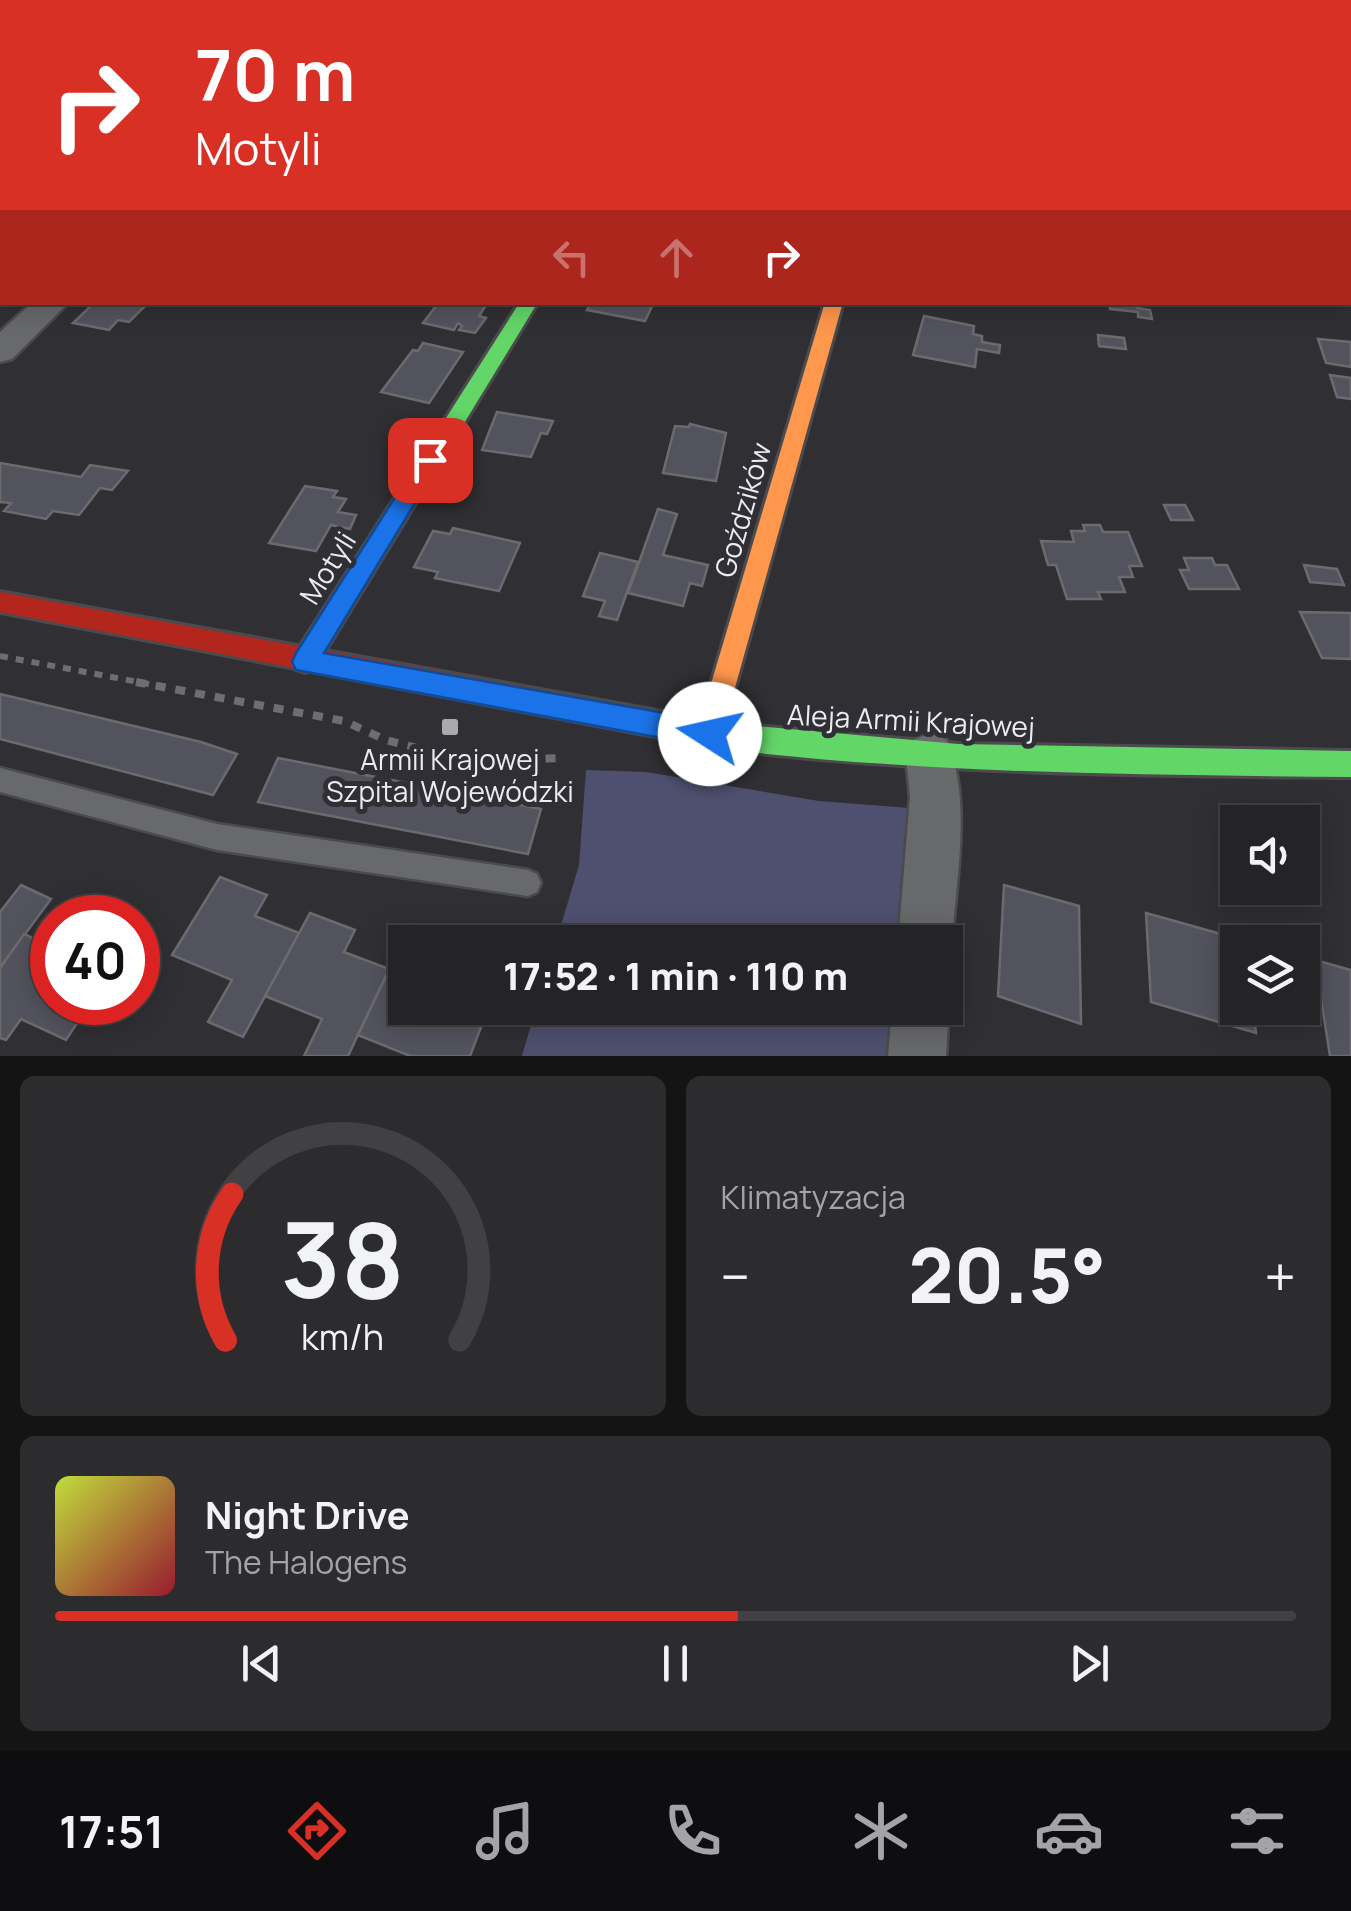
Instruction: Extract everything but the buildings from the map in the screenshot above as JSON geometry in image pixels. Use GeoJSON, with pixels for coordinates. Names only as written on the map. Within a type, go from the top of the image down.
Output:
{"type":"FeatureCollection","features":[{"type":"Feature","properties":{"kind":"street"},"geometry":{"type":"LineString","coordinates":[[0,351],[50,305]]}},
{"type":"Feature","properties":{"kind":"street","name":"Motyli"},"geometry":{"type":"LineString","coordinates":[[305,662],[527,305]]}},
{"type":"Feature","properties":{"kind":"street","name":"Goździków"},"geometry":{"type":"LineString","coordinates":[[710,734],[833,305]]}},
{"type":"Feature","properties":{"kind":"street","name":"Aleja Armii Krajowej"},"geometry":{"type":"LineString","coordinates":[[0,602],[305,662],[710,734],[818,749],[930,757],[1351,764]]}},
{"type":"Feature","properties":{"kind":"street"},"geometry":{"type":"LineString","coordinates":[[0,616],[26,606]]}},
{"type":"Feature","properties":{"kind":"street"},"geometry":{"type":"LineString","coordinates":[[926,925],[935,797],[930,757]]}},
{"type":"Feature","properties":{"kind":"street"},"geometry":{"type":"LineString","coordinates":[[917,1056],[919,1025]]}},
{"type":"Feature","properties":{"kind":"lane"},"geometry":{"type":"LineString","coordinates":[[0,780],[217,837],[528,883]]}},
{"type":"Feature","properties":{"kind":"shaded area"},"geometry":{"type":"Polygon","coordinates":[[[586,770],[646,772],[819,801],[922,809],[911,925],[561,925],[579,865],[586,770]]]}},
{"type":"Feature","properties":{"kind":"shaded area"},"geometry":{"type":"Polygon","coordinates":[[[531,1025],[901,1025],[898,1056],[522,1056],[531,1025]]]}},
{"type":"Feature","properties":{"kind":"traffic: fast"},"geometry":{"type":"LineString","coordinates":[[305,661],[527,305]]}},
{"type":"Feature","properties":{"kind":"traffic: fast"},"geometry":{"type":"LineString","coordinates":[[723,736],[958,757],[1351,764]]}},
{"type":"Feature","properties":{"kind":"traffic: slow"},"geometry":{"type":"LineString","coordinates":[[709,734],[833,305]]}},
{"type":"Feature","properties":{"kind":"traffic: jam"},"geometry":{"type":"LineString","coordinates":[[0,602],[723,736]]}},
{"type":"Feature","properties":{"kind":"place","name":"Armii Krajowej Szpital Wojewódzki"},"geometry":{"type":"Point","coordinates":[450,727]}},
{"type":"Feature","properties":{"kind":"route"},"geometry":{"type":"LineString","coordinates":[[430,460],[305,662],[710,734]]}}]}
